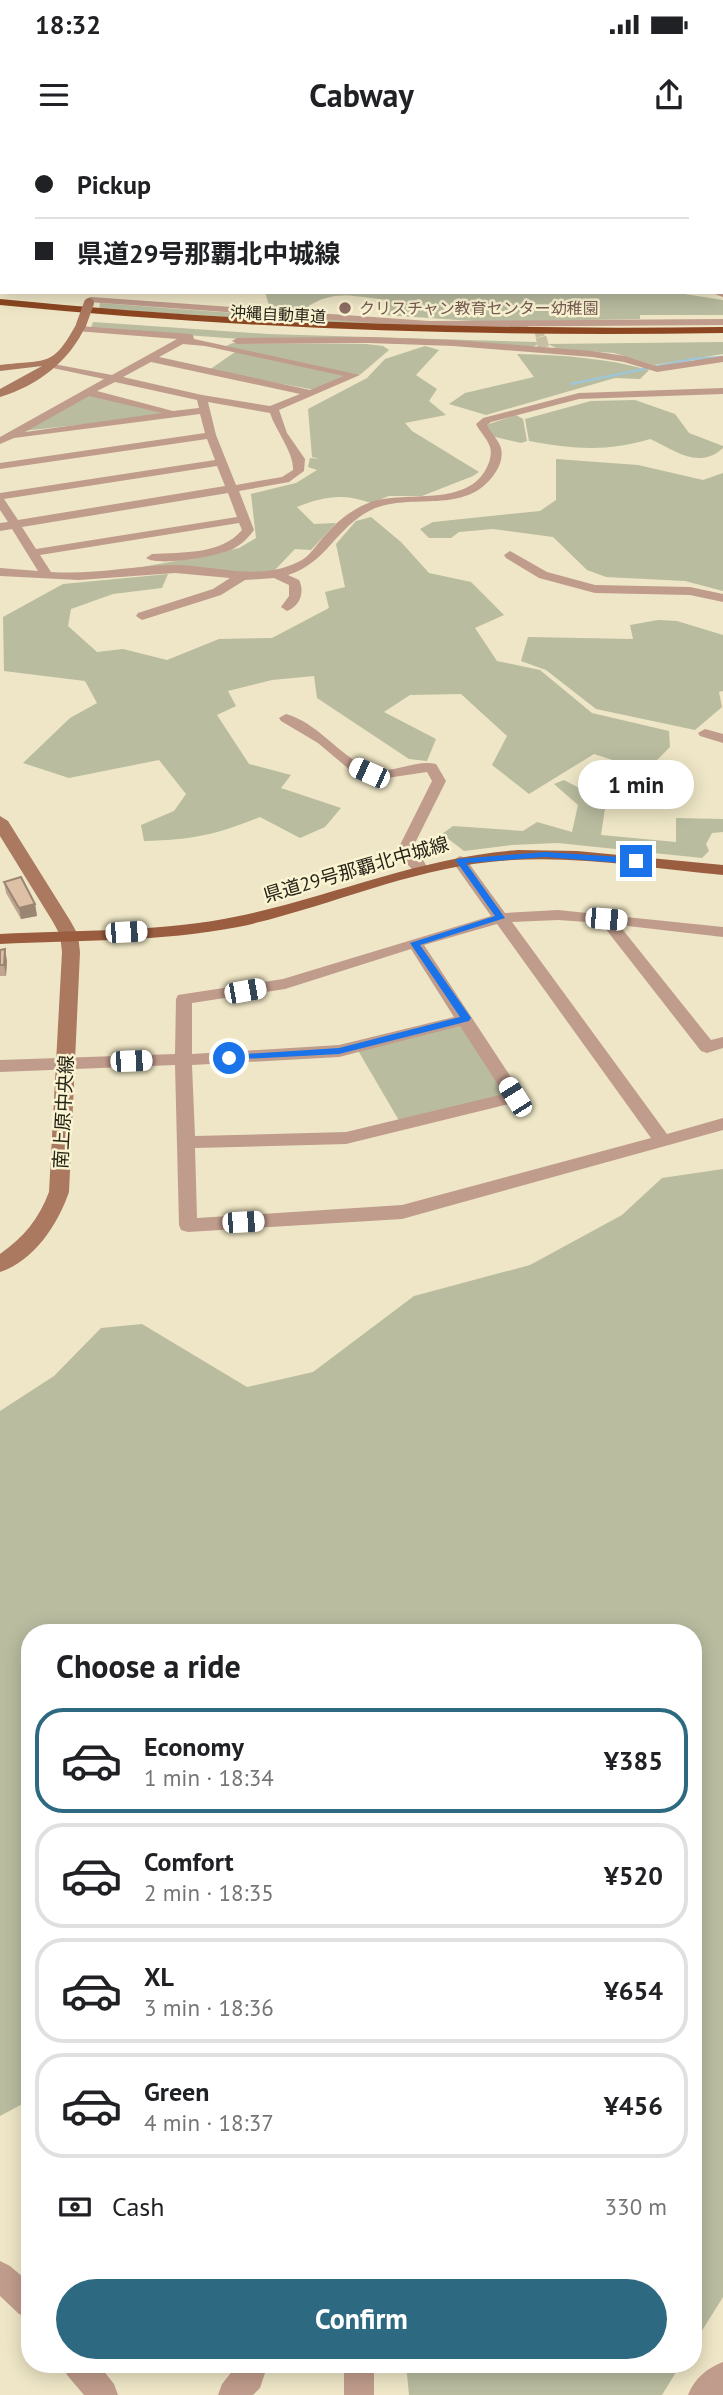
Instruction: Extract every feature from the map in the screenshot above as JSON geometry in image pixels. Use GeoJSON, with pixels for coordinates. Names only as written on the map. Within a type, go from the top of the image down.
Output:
{"type":"FeatureCollection","features":[{"type":"Feature","properties":{"kind":"highway","name":"沖縄自動車道"},"geometry":{"type":"LineString","coordinates":[[0,302],[123,314],[328,327],[515,332],[723,330]]}},
{"type":"Feature","properties":{"kind":"highway","name":"沖縄自動車道"},"geometry":{"type":"LineString","coordinates":[[0,309],[165,324],[312,332],[535,338],[723,337]]}},
{"type":"Feature","properties":{"kind":"main road"},"geometry":{"type":"LineString","coordinates":[[0,394],[54,363],[69,351],[91,299]]}},
{"type":"Feature","properties":{"kind":"main road"},"geometry":{"type":"LineString","coordinates":[[0,368],[54,363]]}},
{"type":"Feature","properties":{"kind":"main road"},"geometry":{"type":"LineString","coordinates":[[0,821],[69,935]]}},
{"type":"Feature","properties":{"kind":"main road","name":"県道29号那覇北中城線"},"geometry":{"type":"LineString","coordinates":[[0,939],[232,923],[309,905],[421,870],[460,861],[507,855],[564,855],[723,870]]}},
{"type":"Feature","properties":{"kind":"main road","name":"南上原中央線"},"geometry":{"type":"LineString","coordinates":[[0,1264],[28,1243],[50,1217],[60,1192],[71,952],[69,935]]}},
{"type":"Feature","properties":{"kind":"street"},"geometry":{"type":"LineString","coordinates":[[91,299],[429,324],[723,322]]}},
{"type":"Feature","properties":{"kind":"street"},"geometry":{"type":"LineString","coordinates":[[54,363],[202,398],[271,409],[355,375],[208,341],[80,327]]}},
{"type":"Feature","properties":{"kind":"street"},"geometry":{"type":"LineString","coordinates":[[3,439],[17,426],[86,393],[181,341],[369,340],[479,345],[593,354],[625,359],[652,368],[723,359]]}},
{"type":"Feature","properties":{"kind":"street"},"geometry":{"type":"LineString","coordinates":[[149,358],[311,393]]}},
{"type":"Feature","properties":{"kind":"street"},"geometry":{"type":"LineString","coordinates":[[0,572],[79,577],[174,569],[242,577],[262,578],[278,575],[309,562],[340,526],[371,505],[387,500],[439,499],[484,481],[497,458],[495,444],[481,424],[487,420],[579,396],[723,391]]}},
{"type":"Feature","properties":{"kind":"street"},"geometry":{"type":"LineString","coordinates":[[86,393],[179,414]]}},
{"type":"Feature","properties":{"kind":"street"},"geometry":{"type":"LineString","coordinates":[[79,577],[145,559],[218,550],[234,545],[247,530],[211,435],[202,398]]}},
{"type":"Feature","properties":{"kind":"street"},"geometry":{"type":"LineString","coordinates":[[0,527],[285,480],[298,471],[299,458],[289,445],[275,412],[271,409]]}},
{"type":"Feature","properties":{"kind":"street"},"geometry":{"type":"LineString","coordinates":[[3,439],[204,411]]}},
{"type":"Feature","properties":{"kind":"street"},"geometry":{"type":"LineString","coordinates":[[0,467],[211,435]]}},
{"type":"Feature","properties":{"kind":"street"},"geometry":{"type":"LineString","coordinates":[[47,575],[0,499],[221,462]]}},
{"type":"Feature","properties":{"kind":"street"},"geometry":{"type":"LineString","coordinates":[[32,552],[244,519]]}},
{"type":"Feature","properties":{"kind":"street"},"geometry":{"type":"LineString","coordinates":[[135,536],[145,559]]}},
{"type":"Feature","properties":{"kind":"street"},"geometry":{"type":"LineString","coordinates":[[510,555],[543,575],[595,589],[690,591],[723,598]]}},
{"type":"Feature","properties":{"kind":"street"},"geometry":{"type":"LineString","coordinates":[[278,575],[295,583],[296,598],[287,607]]}},
{"type":"Feature","properties":{"kind":"street"},"geometry":{"type":"LineString","coordinates":[[142,616],[217,592],[242,577]]}},
{"type":"Feature","properties":{"kind":"street"},"geometry":{"type":"LineString","coordinates":[[286,718],[323,740],[355,767],[369,773],[380,775],[431,767],[439,781],[407,845],[415,864],[421,870]]}},
{"type":"Feature","properties":{"kind":"street"},"geometry":{"type":"LineString","coordinates":[[705,733],[723,739]]}},
{"type":"Feature","properties":{"kind":"street"},"geometry":{"type":"LineString","coordinates":[[460,861],[663,1141]]}},
{"type":"Feature","properties":{"kind":"street"},"geometry":{"type":"LineString","coordinates":[[723,932],[558,915],[501,918],[285,984],[184,999],[182,1060],[188,1142],[188,1225],[402,1212],[723,1124]]}},
{"type":"Feature","properties":{"kind":"street"},"geometry":{"type":"LineString","coordinates":[[606,919],[708,1047],[723,1042]]}},
{"type":"Feature","properties":{"kind":"street"},"geometry":{"type":"LineString","coordinates":[[188,1142],[346,1138],[515,1097],[415,943]]}},
{"type":"Feature","properties":{"kind":"street"},"geometry":{"type":"LineString","coordinates":[[0,1066],[339,1051],[466,1018]]}},
{"type":"Feature","properties":{"kind":"street"},"geometry":{"type":"LineString","coordinates":[[0,2276],[21,2295]]}},
{"type":"Feature","properties":{"kind":"street"},"geometry":{"type":"LineString","coordinates":[[85,2373],[103,2395]]}},
{"type":"Feature","properties":{"kind":"street"},"geometry":{"type":"LineString","coordinates":[[233,2395],[250,2373]]}},
{"type":"Feature","properties":{"kind":"street"},"geometry":{"type":"LineString","coordinates":[[359,2373],[359,2395]]}},
{"type":"Feature","properties":{"kind":"street"},"geometry":{"type":"LineString","coordinates":[[703,2395],[723,2378]]}},
{"type":"Feature","properties":{"kind":"green space"},"geometry":{"type":"Polygon","coordinates":[[[266,294],[684,294],[723,300],[723,315],[640,315],[640,319],[488,322],[385,315],[387,300],[351,296],[321,300],[299,313],[271,312],[266,294]]]}},
{"type":"Feature","properties":{"kind":"green space"},"geometry":{"type":"Polygon","coordinates":[[[100,303],[367,321],[528,326],[528,329],[389,327],[99,309],[100,303]]]}},
{"type":"Feature","properties":{"kind":"green space"},"geometry":{"type":"Polygon","coordinates":[[[93,322],[268,334],[538,344],[532,347],[240,339],[91,328],[93,322]]]}},
{"type":"Feature","properties":{"kind":"green space"},"geometry":{"type":"Polygon","coordinates":[[[723,342],[723,354],[654,365],[614,353],[558,349],[548,344],[723,342]]]}},
{"type":"Feature","properties":{"kind":"green space"},"geometry":{"type":"Polygon","coordinates":[[[233,343],[366,344],[383,346],[389,350],[361,374],[315,390],[209,370],[238,350],[226,346],[233,343]]]}},
{"type":"Feature","properties":{"kind":"green space"},"geometry":{"type":"Polygon","coordinates":[[[425,346],[439,350],[416,375],[437,389],[429,401],[446,415],[405,423],[412,431],[479,472],[422,496],[389,496],[371,503],[334,497],[297,507],[314,524],[336,523],[311,550],[295,549],[272,573],[118,571],[211,555],[239,548],[256,538],[251,494],[296,483],[317,470],[308,467],[310,458],[319,459],[312,457],[308,409],[367,378],[385,359],[425,346]]]}},
{"type":"Feature","properties":{"kind":"green space"},"geometry":{"type":"Polygon","coordinates":[[[517,354],[584,358],[649,370],[640,379],[615,378],[486,415],[449,404],[465,393],[534,377],[517,354]]]}},
{"type":"Feature","properties":{"kind":"green space"},"geometry":{"type":"Polygon","coordinates":[[[90,393],[179,414],[22,431],[90,393]]]}},
{"type":"Feature","properties":{"kind":"green space"},"geometry":{"type":"Polygon","coordinates":[[[635,400],[675,414],[689,433],[723,448],[705,458],[696,458],[678,453],[650,439],[619,446],[590,448],[529,441],[525,419],[591,401],[635,400]]]}},
{"type":"Feature","properties":{"kind":"green space"},"geometry":{"type":"Polygon","coordinates":[[[516,415],[523,419],[527,441],[521,443],[491,436],[486,425],[516,415]]]}},
{"type":"Feature","properties":{"kind":"green space"},"geometry":{"type":"Polygon","coordinates":[[[556,459],[638,465],[703,480],[723,473],[723,591],[685,581],[606,577],[587,570],[553,537],[493,529],[459,532],[451,538],[429,538],[420,529],[433,522],[540,511],[556,500],[556,459]]]}},
{"type":"Feature","properties":{"kind":"green space"},"geometry":{"type":"Polygon","coordinates":[[[371,517],[401,542],[429,573],[471,582],[504,615],[475,628],[497,661],[540,670],[592,713],[669,731],[670,747],[646,771],[594,754],[529,794],[492,765],[507,736],[461,694],[410,695],[384,712],[436,739],[427,761],[409,759],[317,698],[314,676],[272,680],[228,691],[236,706],[217,715],[249,764],[291,775],[281,788],[341,808],[325,827],[300,838],[260,817],[204,835],[144,841],[141,825],[174,811],[186,794],[159,760],[69,778],[23,763],[70,718],[97,703],[85,681],[4,671],[3,617],[63,584],[168,574],[162,588],[113,594],[71,609],[68,626],[97,652],[123,649],[167,660],[219,639],[272,638],[329,608],[325,592],[345,587],[336,544],[356,521],[371,517]]]}},
{"type":"Feature","properties":{"kind":"green space"},"geometry":{"type":"Polygon","coordinates":[[[658,620],[677,621],[723,635],[723,691],[719,692],[722,707],[695,730],[596,709],[546,670],[521,661],[528,637],[633,639],[630,625],[658,620]]]}},
{"type":"Feature","properties":{"kind":"green space"},"geometry":{"type":"Polygon","coordinates":[[[564,780],[606,802],[601,835],[676,842],[676,818],[723,819],[723,832],[712,833],[706,844],[709,851],[702,858],[558,843],[464,851],[442,834],[453,826],[523,831],[537,822],[572,832],[578,805],[554,784],[564,780]]]}},
{"type":"Feature","properties":{"kind":"green space"},"geometry":{"type":"Polygon","coordinates":[[[466,1019],[515,1097],[401,1124],[356,1047],[466,1019]]]}},
{"type":"Feature","properties":{"kind":"green space"},"geometry":{"type":"Polygon","coordinates":[[[723,1169],[723,2297],[702,2331],[702,1624],[21,1624],[21,2105],[0,2116],[0,1411],[54,1376],[101,1328],[142,1324],[247,1387],[313,1372],[414,1296],[530,1265],[622,1215],[662,1178],[723,1169]]]}},
{"type":"Feature","properties":{"kind":"green space"},"geometry":{"type":"Polygon","coordinates":[[[407,2373],[675,2373],[662,2395],[409,2395],[407,2373]]]}},
{"type":"Feature","properties":{"kind":"building"},"geometry":{"type":"Polygon","coordinates":[[[21,877],[35,904],[19,908],[4,882],[21,877]]]}},
{"type":"Feature","properties":{"kind":"building"},"geometry":{"type":"Polygon","coordinates":[[[5,949],[4,965],[0,965],[0,950],[5,949]]]}},
{"type":"Feature","properties":{"kind":"waterway"},"geometry":{"type":"LineString","coordinates":[[571,384],[693,359],[723,357]]}},
{"type":"Feature","properties":{"kind":"tunnel"},"geometry":{"type":"LineString","coordinates":[[538,328],[541,339]]}},
{"type":"Feature","properties":{"kind":"tunnel"},"geometry":{"type":"LineString","coordinates":[[541,337],[544,349]]}},
{"type":"Feature","properties":{"kind":"place","name":"クリスチャン教育センター幼稚園"},"geometry":{"type":"Point","coordinates":[345,308]}},
{"type":"Feature","properties":{"kind":"route"},"geometry":{"type":"LineString","coordinates":[[229,1058],[339,1051],[466,1018],[415,943],[501,918],[460,861],[545,854],[636,861]]}}]}
